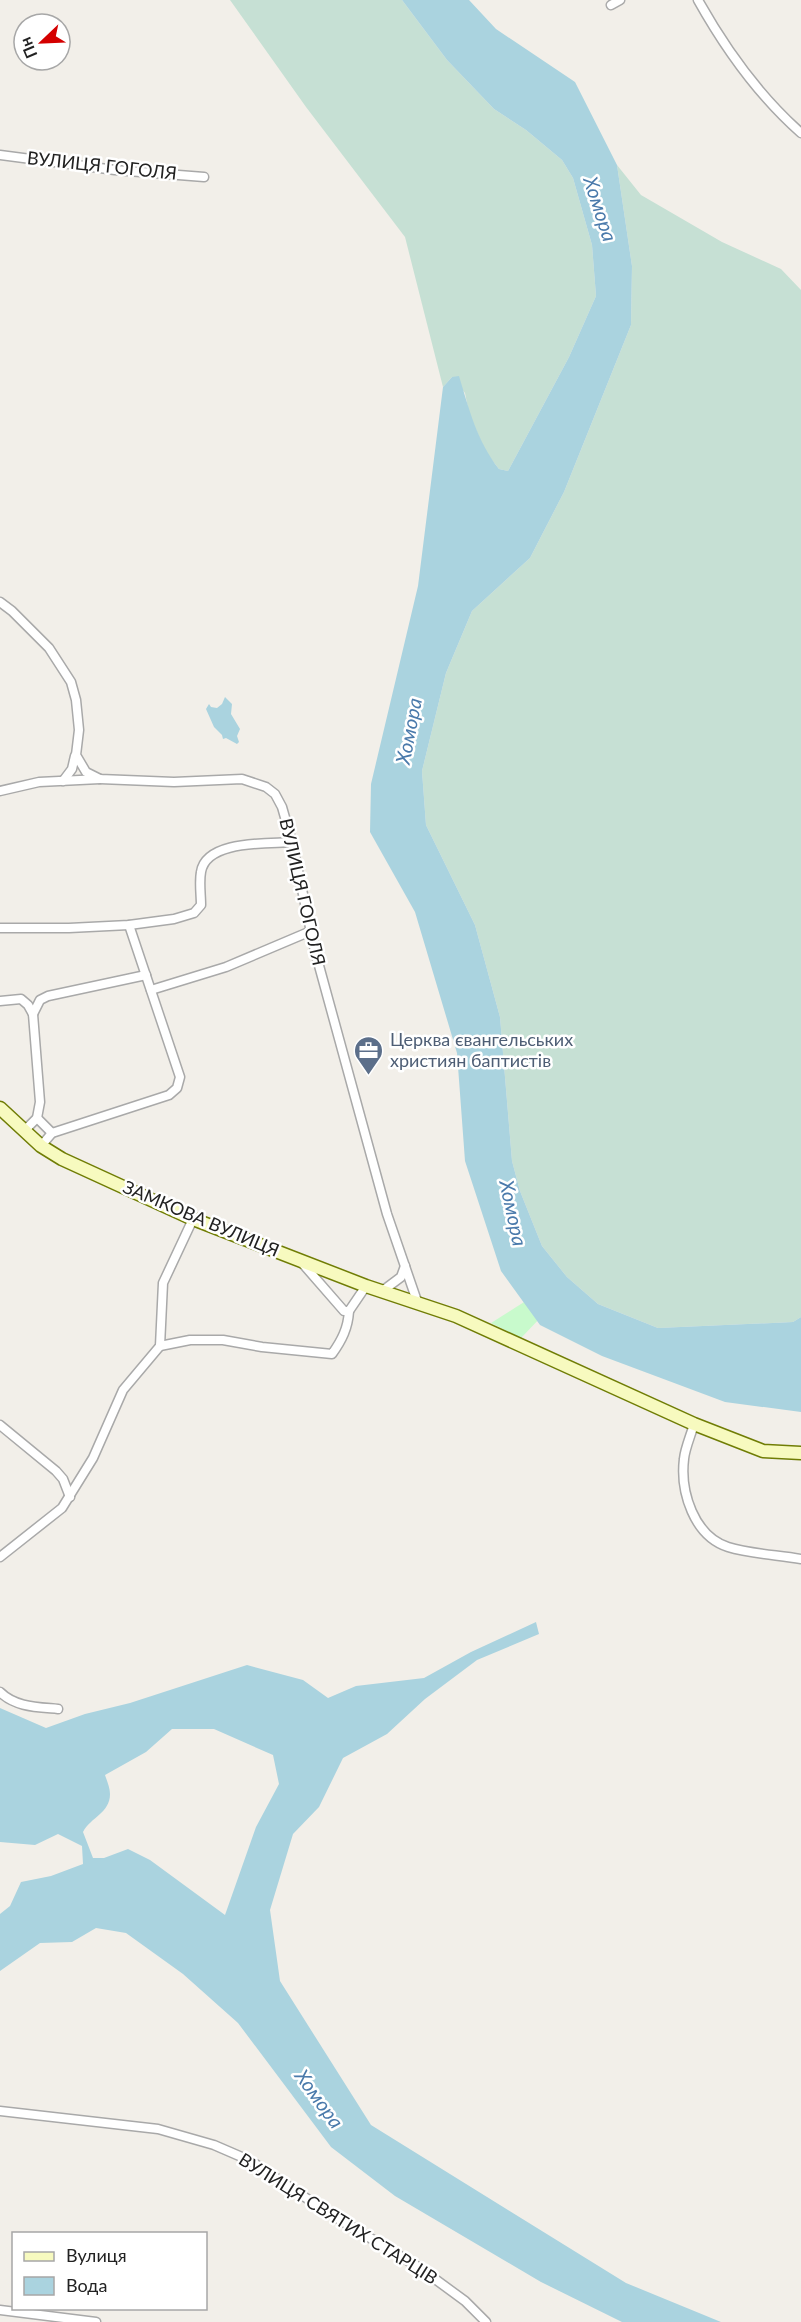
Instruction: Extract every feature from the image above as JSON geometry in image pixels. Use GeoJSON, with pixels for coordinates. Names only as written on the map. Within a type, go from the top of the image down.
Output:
{"type":"FeatureCollection","features":[{"type":"Feature","properties":{"kind":"street"},"geometry":{"type":"LineString","coordinates":[[611,5],[620,0]]}},
{"type":"Feature","properties":{"kind":"street"},"geometry":{"type":"LineString","coordinates":[[698,0],[745,74],[776,110],[801,133]]}},
{"type":"Feature","properties":{"kind":"street","name":"ВУЛИЦЯ ГОГОЛЯ"},"geometry":{"type":"LineString","coordinates":[[0,155],[115,170],[204,177]]}},
{"type":"Feature","properties":{"kind":"street"},"geometry":{"type":"LineString","coordinates":[[0,602],[49,648],[71,682],[76,700],[79,730],[72,769],[63,781]]}},
{"type":"Feature","properties":{"kind":"street"},"geometry":{"type":"LineString","coordinates":[[76,756],[86,772],[100,779]]}},
{"type":"Feature","properties":{"kind":"street","name":"ВУЛИЦЯ ГОГОЛЯ"},"geometry":{"type":"LineString","coordinates":[[0,791],[39,782],[100,779],[174,782],[242,779],[259,784],[274,794],[282,807],[292,842],[311,931],[387,1214],[418,1304]]}},
{"type":"Feature","properties":{"kind":"street"},"geometry":{"type":"LineString","coordinates":[[0,928],[129,925],[174,919],[194,913],[201,905],[201,872],[205,861],[214,853],[243,845],[292,842]]}},
{"type":"Feature","properties":{"kind":"street"},"geometry":{"type":"LineString","coordinates":[[41,1146],[52,1132],[169,1095],[177,1088],[180,1077],[129,925]]}},
{"type":"Feature","properties":{"kind":"street"},"geometry":{"type":"LineString","coordinates":[[151,990],[226,967],[311,931]]}},
{"type":"Feature","properties":{"kind":"street"},"geometry":{"type":"LineString","coordinates":[[0,1001],[48,996],[146,975]]}},
{"type":"Feature","properties":{"kind":"street"},"geometry":{"type":"LineString","coordinates":[[33,1014],[40,1000],[48,996]]}},
{"type":"Feature","properties":{"kind":"street"},"geometry":{"type":"LineString","coordinates":[[21,999],[33,1014],[40,1102],[37,1118],[24,1131]]}},
{"type":"Feature","properties":{"kind":"street","name":"ЗАМКОВА ВУЛИЦЯ"},"geometry":{"type":"LineString","coordinates":[[0,1108],[41,1146],[62,1159],[193,1219],[381,1292],[456,1316],[694,1424],[763,1450],[801,1453]]}},
{"type":"Feature","properties":{"kind":"street"},"geometry":{"type":"LineString","coordinates":[[37,1118],[52,1132]]}},
{"type":"Feature","properties":{"kind":"street"},"geometry":{"type":"LineString","coordinates":[[0,1557],[62,1508],[93,1458],[123,1390],[160,1346],[162,1335],[160,1307],[163,1283],[193,1219]]}},
{"type":"Feature","properties":{"kind":"street"},"geometry":{"type":"LineString","coordinates":[[298,1259],[344,1311],[349,1311]]}},
{"type":"Feature","properties":{"kind":"street"},"geometry":{"type":"LineString","coordinates":[[381,1292],[401,1277],[405,1266]]}},
{"type":"Feature","properties":{"kind":"street"},"geometry":{"type":"LineString","coordinates":[[160,1346],[190,1340],[223,1340],[262,1347],[332,1354],[341,1341],[348,1323],[349,1311],[366,1286]]}},
{"type":"Feature","properties":{"kind":"street"},"geometry":{"type":"LineString","coordinates":[[694,1424],[684,1459],[684,1489],[698,1524],[711,1537],[727,1546],[801,1559]]}},
{"type":"Feature","properties":{"kind":"street"},"geometry":{"type":"LineString","coordinates":[[0,1425],[60,1475],[70,1497]]}},
{"type":"Feature","properties":{"kind":"street"},"geometry":{"type":"LineString","coordinates":[[60,1475],[81,1479]]}},
{"type":"Feature","properties":{"kind":"street"},"geometry":{"type":"LineString","coordinates":[[0,1692],[5,1697],[24,1705],[58,1709]]}},
{"type":"Feature","properties":{"kind":"street","name":"ВУЛИЦЯ СВЯТИХ СТАРЦІВ"},"geometry":{"type":"LineString","coordinates":[[0,2111],[158,2129],[214,2145],[251,2162],[327,2212],[420,2268],[465,2301],[486,2322]]}},
{"type":"Feature","properties":{"kind":"street"},"geometry":{"type":"LineString","coordinates":[[0,2310],[96,2322]]}},
{"type":"Feature","properties":{"kind":"green space"},"geometry":{"type":"Polygon","coordinates":[[[230,0],[402,0],[447,60],[494,109],[526,130],[562,160],[573,178],[592,245],[596,296],[569,357],[508,471],[499,469],[485,451],[469,413],[465,393],[452,377],[443,387],[405,237],[306,107],[230,0]]]}},
{"type":"Feature","properties":{"kind":"green space"},"geometry":{"type":"Polygon","coordinates":[[[617,165],[641,195],[722,242],[781,269],[801,290],[801,1317],[793,1322],[658,1328],[598,1304],[567,1277],[542,1246],[520,1191],[512,1161],[500,1017],[475,925],[426,825],[422,771],[446,673],[472,611],[530,558],[564,492],[631,325],[632,266],[617,165]]]}},
{"type":"Feature","properties":{"kind":"green space"},"geometry":{"type":"Polygon","coordinates":[[[532,1297],[543,1315],[521,1338],[491,1323],[532,1297]]]}},
{"type":"Feature","properties":{"kind":"water","name":"Хомора"},"geometry":{"type":"Polygon","coordinates":[[[402,0],[469,0],[496,29],[575,82],[617,165],[632,266],[631,325],[564,492],[530,558],[472,611],[446,673],[422,771],[426,825],[475,925],[500,1017],[512,1161],[520,1191],[542,1246],[567,1277],[598,1304],[658,1328],[793,1322],[801,1317],[801,1412],[725,1402],[602,1356],[540,1325],[501,1271],[465,1161],[457,1053],[415,912],[370,832],[371,784],[418,586],[443,387],[452,377],[459,376],[474,424],[485,447],[499,469],[508,471],[569,357],[596,296],[592,245],[573,178],[562,160],[526,130],[494,109],[447,60],[402,0]]]}},
{"type":"Feature","properties":{"kind":"water"},"geometry":{"type":"Polygon","coordinates":[[[225,697],[232,704],[231,714],[240,729],[237,744],[226,738],[223,739],[214,727],[206,709],[209,704],[217,708],[225,697]]]}},
{"type":"Feature","properties":{"kind":"water","name":"Хомора"},"geometry":{"type":"Polygon","coordinates":[[[536,1622],[539,1634],[477,1660],[425,1699],[387,1734],[343,1758],[319,1807],[293,1834],[270,1910],[280,1981],[371,2125],[626,2283],[721,2322],[622,2322],[541,2282],[395,2196],[331,2147],[238,2023],[183,1974],[126,1933],[96,1928],[72,1942],[40,1943],[0,1971],[0,1914],[10,1906],[21,1882],[51,1876],[83,1864],[82,1846],[58,1834],[35,1845],[0,1842],[0,1708],[46,1728],[247,1665],[303,1680],[328,1698],[356,1686],[424,1678],[471,1652],[536,1622]],[[172,1729],[146,1752],[105,1775],[110,1789],[107,1806],[83,1832],[93,1858],[104,1858],[128,1849],[150,1860],[225,1915],[256,1827],[279,1784],[273,1755],[214,1729],[172,1729]]]}},
{"type":"Feature","properties":{"kind":"place","name":"Церква євангельських християн баптистів"},"geometry":{"type":"Point","coordinates":[369,1076]}}]}
